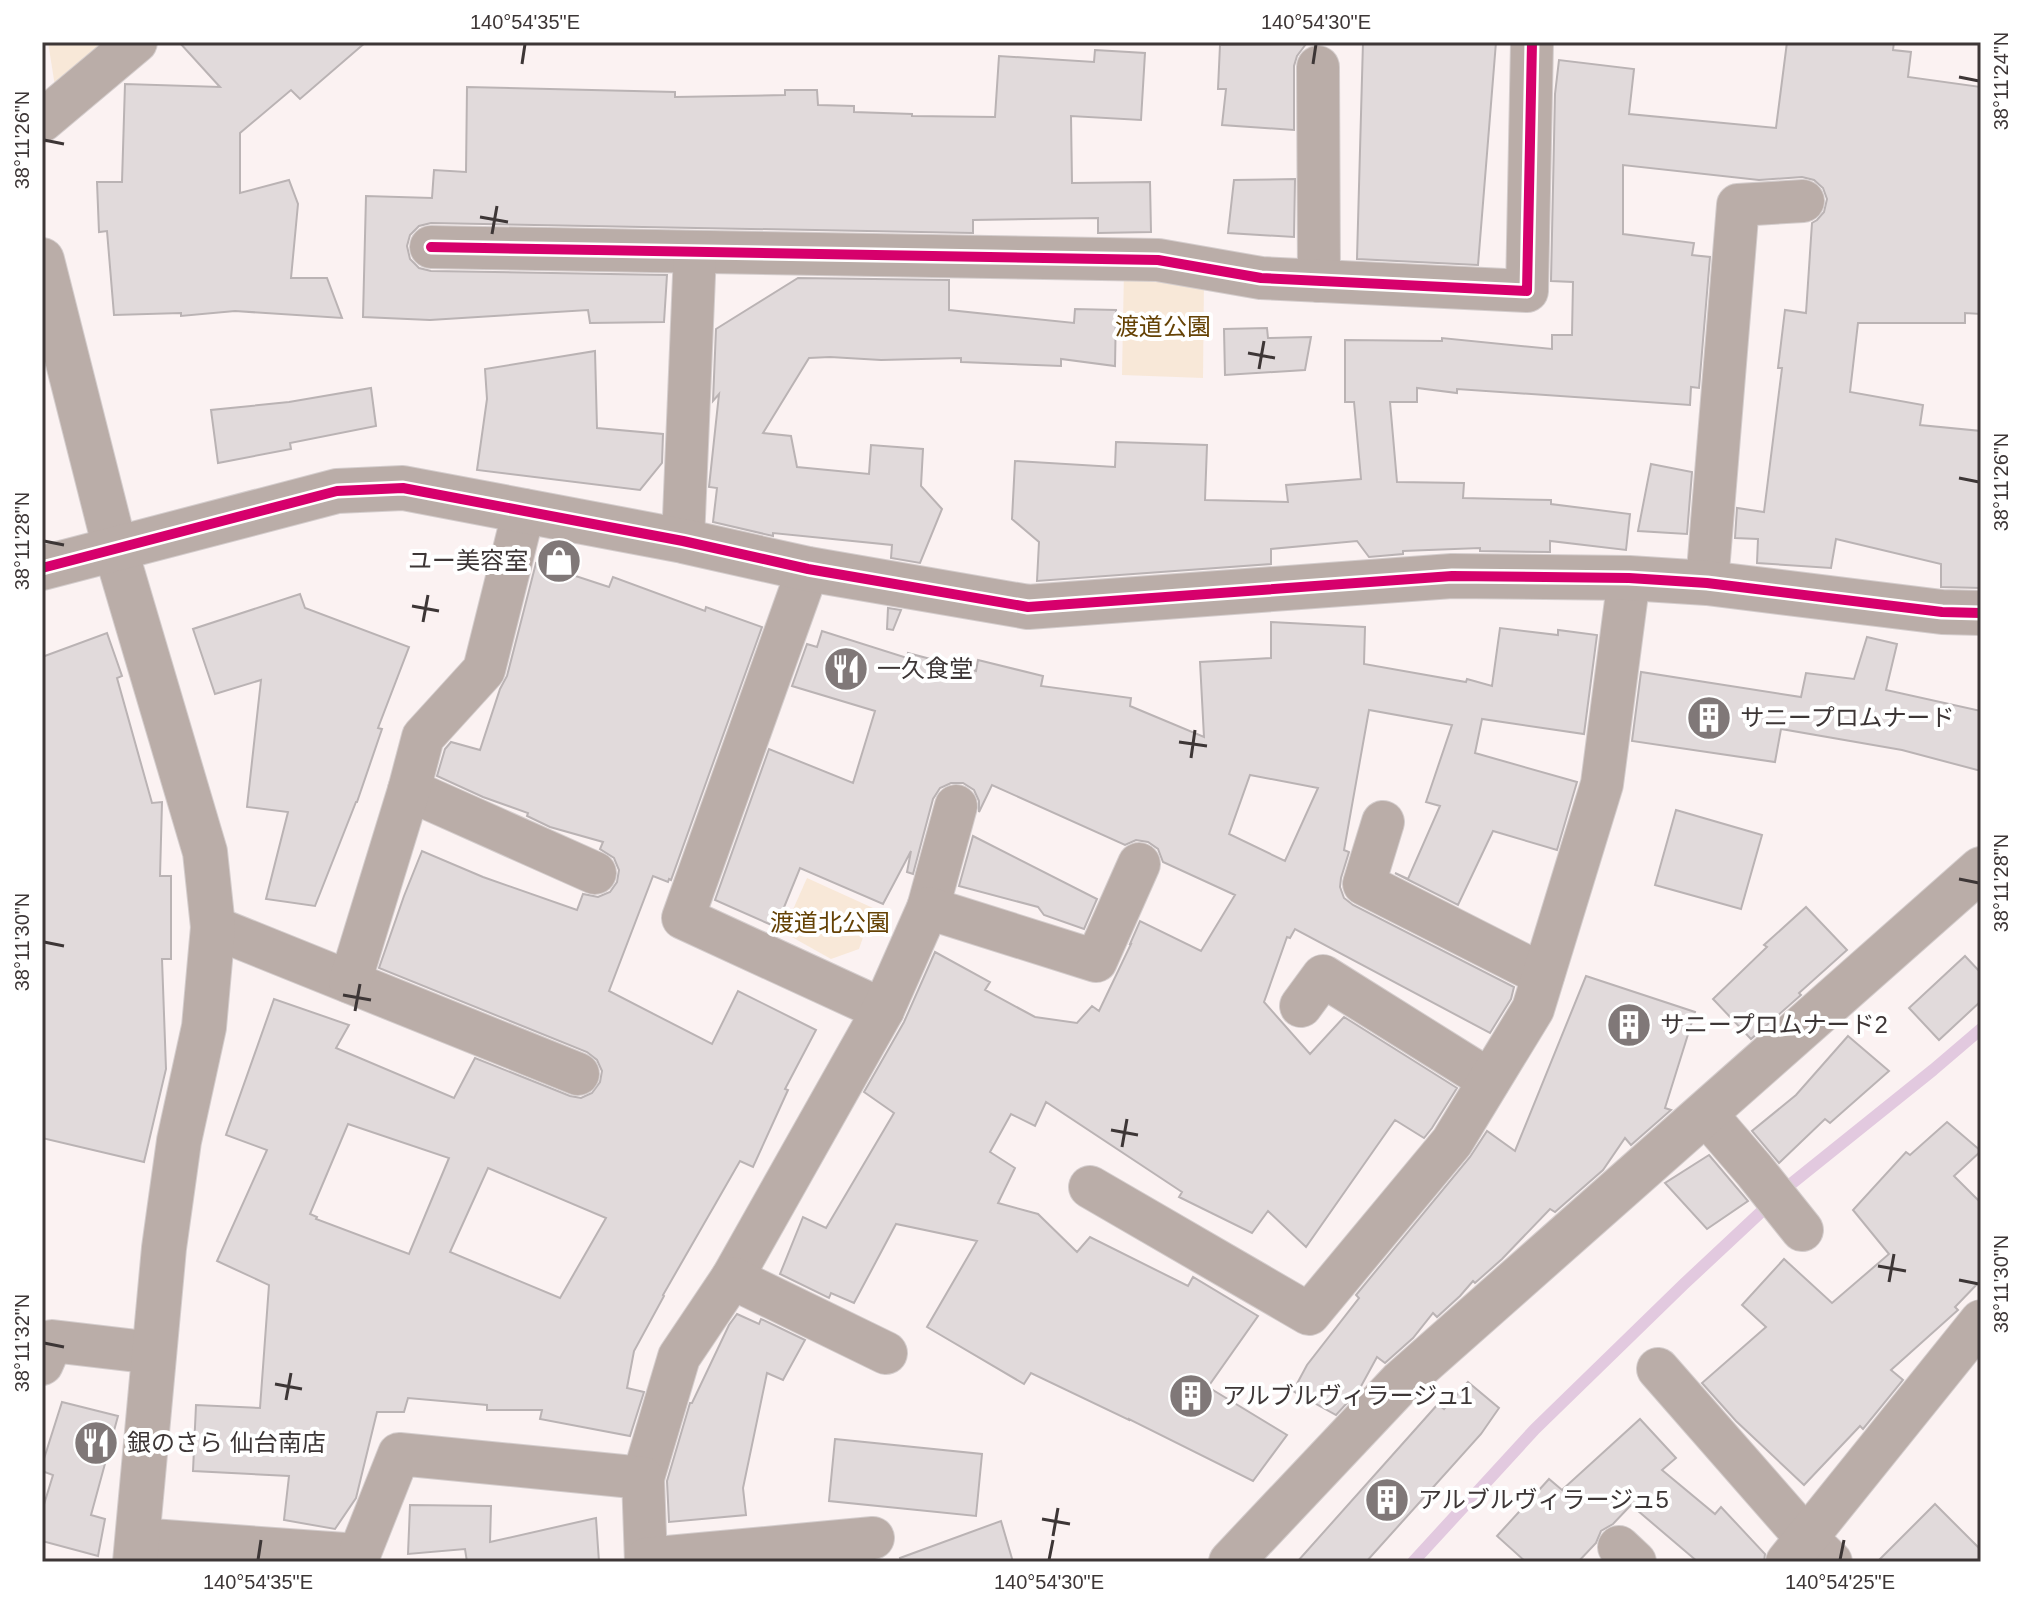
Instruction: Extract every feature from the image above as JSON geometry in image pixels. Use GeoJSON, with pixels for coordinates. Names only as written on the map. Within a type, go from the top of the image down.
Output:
{"type":"FeatureCollection","features":[{"type":"Feature","properties":{"kind":"street"},"geometry":{"type":"LineString","coordinates":[[42,121],[136,42]]}},
{"type":"Feature","properties":{"kind":"street"},"geometry":{"type":"LineString","coordinates":[[431,247],[1158,260],[1261,278],[1527,291],[1532,42]]}},
{"type":"Feature","properties":{"kind":"street"},"geometry":{"type":"LineString","coordinates":[[1318,67],[1319,281]]}},
{"type":"Feature","properties":{"kind":"street"},"geometry":{"type":"LineString","coordinates":[[1707,583],[1738,205],[1803,201]]}},
{"type":"Feature","properties":{"kind":"street"},"geometry":{"type":"LineString","coordinates":[[683,541],[695,252]]}},
{"type":"Feature","properties":{"kind":"street"},"geometry":{"type":"LineString","coordinates":[[42,260],[115,548],[205,852],[213,927],[204,1027],[179,1141],[164,1248],[136,1550],[361,1558],[399,1454],[643,1478]]}},
{"type":"Feature","properties":{"kind":"street"},"geometry":{"type":"LineString","coordinates":[[42,568],[337,491],[403,488],[683,541],[808,569],[1028,607],[1452,576],[1629,578],[1707,583],[1942,612],[1981,613]]}},
{"type":"Feature","properties":{"kind":"street"},"geometry":{"type":"LineString","coordinates":[[350,982],[423,737],[484,670],[524,510]]}},
{"type":"Feature","properties":{"kind":"street"},"geometry":{"type":"LineString","coordinates":[[808,569],[683,918],[883,1010]]}},
{"type":"Feature","properties":{"kind":"street"},"geometry":{"type":"LineString","coordinates":[[1090,1187],[1309,1314],[1452,1142],[1533,1009],[1602,784],[1629,578]]}},
{"type":"Feature","properties":{"kind":"street"},"geometry":{"type":"LineString","coordinates":[[409,790],[595,873]]}},
{"type":"Feature","properties":{"kind":"street"},"geometry":{"type":"LineString","coordinates":[[873,1538],[646,1560],[643,1478],[679,1357],[732,1278],[883,1010],[928,908],[956,806]]}},
{"type":"Feature","properties":{"kind":"street"},"geometry":{"type":"LineString","coordinates":[[1383,822],[1364,884],[1543,975]]}},
{"type":"Feature","properties":{"kind":"street"},"geometry":{"type":"LineString","coordinates":[[928,908],[1096,961],[1139,864]]}},
{"type":"Feature","properties":{"kind":"street"},"geometry":{"type":"LineString","coordinates":[[1235,1561],[1400,1383],[1981,869]]}},
{"type":"Feature","properties":{"kind":"street"},"geometry":{"type":"LineString","coordinates":[[213,927],[578,1074]]}},
{"type":"Feature","properties":{"kind":"street"},"geometry":{"type":"LineString","coordinates":[[1301,1006],[1323,976],[1489,1080]]}},
{"type":"Feature","properties":{"kind":"street"},"geometry":{"type":"LineString","coordinates":[[1705,1113],[1802,1230]]}},
{"type":"Feature","properties":{"kind":"street"},"geometry":{"type":"LineString","coordinates":[[732,1278],[886,1353]]}},
{"type":"Feature","properties":{"kind":"street"},"geometry":{"type":"LineString","coordinates":[[1658,1369],[1808,1554],[1981,1322]]}},
{"type":"Feature","properties":{"kind":"street"},"geometry":{"type":"LineString","coordinates":[[45,1348],[154,1353]]}},
{"type":"Feature","properties":{"kind":"green space"},"geometry":{"type":"Polygon","coordinates":[[[48,42],[118,42],[57,99],[48,42]]]}},
{"type":"Feature","properties":{"kind":"green space","name":"渡道公園"},"geometry":{"type":"Polygon","coordinates":[[[1124,270],[1204,278],[1203,378],[1122,375],[1124,270]]]}},
{"type":"Feature","properties":{"kind":"green space","name":"渡道北公園"},"geometry":{"type":"Polygon","coordinates":[[[807,878],[873,908],[859,949],[831,959],[783,932],[807,878]]]}},
{"type":"Feature","properties":{"kind":"building"},"geometry":{"type":"Polygon","coordinates":[[[179,42],[366,42],[300,99],[291,90],[240,133],[240,193],[289,180],[298,204],[291,278],[327,278],[342,318],[235,311],[181,316],[181,313],[114,315],[107,231],[99,232],[97,182],[122,182],[125,84],[220,87],[179,42]]]}},
{"type":"Feature","properties":{"kind":"building"},"geometry":{"type":"Polygon","coordinates":[[[1363,42],[1496,42],[1478,265],[1357,259],[1363,42]]]}},
{"type":"Feature","properties":{"kind":"building"},"geometry":{"type":"Polygon","coordinates":[[[1787,42],[1894,42],[1893,50],[1911,52],[1908,77],[1981,87],[1981,314],[1965,313],[1965,323],[1858,323],[1850,392],[1923,405],[1920,425],[1981,431],[1981,588],[1941,587],[1941,564],[1836,539],[1831,568],[1757,563],[1758,539],[1735,538],[1737,508],[1764,512],[1782,368],[1778,368],[1785,310],[1806,313],[1812,223],[1824,212],[1827,199],[1823,188],[1814,180],[1802,177],[1759,180],[1623,165],[1623,234],[1694,243],[1692,255],[1710,257],[1699,388],[1691,387],[1690,405],[1457,389],[1457,393],[1417,388],[1417,402],[1390,402],[1397,482],[1464,483],[1463,498],[1551,500],[1551,504],[1630,514],[1626,550],[1550,541],[1550,552],[1480,551],[1480,548],[1403,551],[1403,554],[1369,557],[1357,541],[1271,549],[1271,564],[1037,581],[1039,542],[1012,519],[1015,461],[1115,467],[1116,442],[1207,445],[1205,500],[1288,502],[1286,485],[1361,479],[1354,402],[1345,402],[1345,340],[1442,341],[1442,338],[1552,349],[1552,335],[1572,335],[1573,282],[1551,281],[1555,94],[1559,60],[1634,69],[1629,114],[1776,128],[1787,42]]]}},
{"type":"Feature","properties":{"kind":"building"},"geometry":{"type":"Polygon","coordinates":[[[1306,44],[1294,66],[1294,130],[1222,125],[1226,89],[1218,89],[1220,45],[1306,44]]]}},
{"type":"Feature","properties":{"kind":"building"},"geometry":{"type":"Polygon","coordinates":[[[1095,50],[1145,53],[1141,120],[1071,116],[1072,183],[1150,182],[1151,232],[1098,233],[1098,218],[973,220],[973,233],[431,223],[419,226],[410,235],[407,246],[410,259],[419,268],[431,271],[667,275],[664,322],[590,323],[588,310],[430,320],[363,317],[366,196],[432,198],[434,170],[466,172],[467,87],[675,92],[675,97],[785,95],[785,90],[817,90],[818,105],[854,106],[854,112],[995,117],[999,56],[1094,62],[1095,50]]]}},
{"type":"Feature","properties":{"kind":"building"},"geometry":{"type":"Polygon","coordinates":[[[1295,179],[1294,237],[1228,233],[1234,180],[1295,179]]]}},
{"type":"Feature","properties":{"kind":"building"},"geometry":{"type":"Polygon","coordinates":[[[798,278],[949,280],[949,310],[1074,323],[1075,309],[1116,310],[1115,366],[1061,359],[1061,366],[961,362],[961,358],[809,358],[763,433],[791,436],[797,467],[869,474],[871,445],[923,449],[921,486],[942,509],[920,563],[891,558],[892,545],[773,533],[773,536],[713,522],[717,488],[709,487],[719,394],[713,401],[716,329],[798,278]]]}},
{"type":"Feature","properties":{"kind":"building"},"geometry":{"type":"Polygon","coordinates":[[[1267,328],[1268,338],[1311,337],[1305,370],[1225,375],[1224,329],[1267,328]]]}},
{"type":"Feature","properties":{"kind":"building"},"geometry":{"type":"Polygon","coordinates":[[[595,351],[597,428],[663,434],[662,463],[640,490],[477,470],[487,399],[485,369],[595,351]]]}},
{"type":"Feature","properties":{"kind":"building"},"geometry":{"type":"Polygon","coordinates":[[[371,388],[376,426],[290,443],[291,449],[218,463],[211,410],[289,402],[371,388]]]}},
{"type":"Feature","properties":{"kind":"building"},"geometry":{"type":"Polygon","coordinates":[[[1651,464],[1692,472],[1687,534],[1638,531],[1651,464]]]}},
{"type":"Feature","properties":{"kind":"building"},"geometry":{"type":"Polygon","coordinates":[[[536,563],[609,587],[613,577],[705,611],[706,607],[762,627],[671,880],[668,882],[653,876],[609,991],[712,1044],[738,991],[816,1030],[785,1089],[788,1090],[753,1167],[740,1161],[634,1351],[627,1388],[644,1392],[630,1436],[540,1419],[542,1410],[487,1410],[487,1405],[408,1398],[404,1412],[377,1412],[356,1498],[335,1529],[284,1520],[289,1476],[193,1471],[196,1405],[260,1408],[269,1285],[217,1261],[267,1150],[226,1135],[274,999],[349,1025],[336,1048],[454,1098],[475,1058],[570,1096],[581,1098],[592,1093],[600,1082],[602,1071],[597,1060],[587,1052],[379,968],[422,851],[483,877],[577,910],[583,894],[598,897],[610,892],[617,882],[619,870],[614,858],[600,849],[603,842],[550,827],[527,816],[528,813],[437,776],[445,749],[451,742],[480,750],[507,676],[536,563]],[[348,1124],[310,1214],[409,1254],[449,1158],[348,1124]],[[488,1168],[450,1252],[560,1298],[606,1218],[488,1168]]]}},
{"type":"Feature","properties":{"kind":"building"},"geometry":{"type":"Polygon","coordinates":[[[300,594],[305,608],[409,647],[378,728],[382,729],[357,802],[315,906],[266,899],[288,812],[247,807],[261,680],[215,694],[193,629],[300,594]]]}},
{"type":"Feature","properties":{"kind":"building"},"geometry":{"type":"Polygon","coordinates":[[[888,608],[901,610],[893,630],[887,629],[888,608]]]}},
{"type":"Feature","properties":{"kind":"building"},"geometry":{"type":"Polygon","coordinates":[[[1271,622],[1365,627],[1364,664],[1466,682],[1467,679],[1492,686],[1500,628],[1558,635],[1558,630],[1597,635],[1584,734],[1482,719],[1475,753],[1577,782],[1557,850],[1493,831],[1458,905],[1395,873],[1408,879],[1440,806],[1426,802],[1452,725],[1369,710],[1344,850],[1349,852],[1340,887],[1344,898],[1514,987],[1511,999],[1490,1033],[1295,929],[1290,938],[1287,937],[1264,1002],[1310,1054],[1344,1017],[1457,1088],[1424,1138],[1395,1120],[1306,1247],[1268,1211],[1252,1233],[1179,1197],[1182,1192],[1046,1102],[1035,1126],[1011,1114],[990,1152],[1015,1168],[998,1203],[1038,1214],[1077,1252],[1090,1237],[1188,1286],[1193,1277],[1258,1316],[1208,1387],[1287,1435],[1253,1481],[1031,1373],[1024,1384],[927,1327],[977,1241],[896,1224],[854,1303],[831,1293],[829,1298],[780,1274],[803,1217],[826,1228],[894,1113],[864,1092],[904,1022],[935,952],[990,982],[985,990],[1035,1017],[1077,1023],[1092,1006],[1099,1011],[1140,921],[1201,951],[1235,895],[1163,862],[1158,849],[1148,842],[1136,840],[1125,845],[992,785],[979,812],[979,801],[974,790],[963,783],[951,783],[940,788],[933,799],[913,874],[907,872],[911,851],[883,904],[800,868],[776,927],[715,900],[769,749],[853,783],[875,711],[792,686],[807,644],[817,647],[822,631],[907,658],[908,653],[976,671],[978,660],[1043,676],[1041,686],[1131,698],[1130,706],[1204,737],[1200,662],[1271,658],[1271,622]],[[1250,775],[1229,834],[1285,861],[1318,788],[1250,775]]]}},
{"type":"Feature","properties":{"kind":"building"},"geometry":{"type":"Polygon","coordinates":[[[107,633],[122,676],[117,678],[152,803],[162,802],[160,876],[171,876],[171,959],[162,959],[166,1069],[144,1162],[42,1138],[42,657],[107,633]]]}},
{"type":"Feature","properties":{"kind":"building"},"geometry":{"type":"Polygon","coordinates":[[[1867,637],[1897,644],[1886,690],[1981,711],[1981,771],[1902,750],[1781,729],[1775,762],[1632,741],[1641,672],[1801,697],[1806,673],[1854,679],[1867,637]]]}},
{"type":"Feature","properties":{"kind":"building"},"geometry":{"type":"Polygon","coordinates":[[[1676,810],[1762,835],[1741,909],[1655,885],[1676,810]]]}},
{"type":"Feature","properties":{"kind":"building"},"geometry":{"type":"Polygon","coordinates":[[[973,836],[1097,899],[1084,929],[1044,915],[1038,907],[959,886],[973,836]]]}},
{"type":"Feature","properties":{"kind":"building"},"geometry":{"type":"Polygon","coordinates":[[[1806,907],[1847,950],[1751,1039],[1713,999],[1767,947],[1764,945],[1806,907]]]}},
{"type":"Feature","properties":{"kind":"building"},"geometry":{"type":"Polygon","coordinates":[[[1965,956],[1981,973],[1981,1001],[1939,1040],[1909,1008],[1965,956]]]}},
{"type":"Feature","properties":{"kind":"building"},"geometry":{"type":"Polygon","coordinates":[[[1586,976],[1695,1012],[1665,1108],[1671,1110],[1631,1145],[1625,1138],[1603,1170],[1555,1212],[1550,1209],[1502,1259],[1475,1283],[1473,1281],[1437,1317],[1433,1313],[1413,1338],[1385,1363],[1377,1357],[1359,1390],[1336,1415],[1293,1391],[1307,1365],[1359,1298],[1356,1295],[1470,1157],[1487,1131],[1515,1151],[1586,976]]]}},
{"type":"Feature","properties":{"kind":"building"},"geometry":{"type":"Polygon","coordinates":[[[1848,1036],[1889,1071],[1830,1123],[1825,1119],[1779,1163],[1752,1131],[1796,1095],[1848,1036]]]}},
{"type":"Feature","properties":{"kind":"building"},"geometry":{"type":"Polygon","coordinates":[[[1947,1122],[1981,1151],[1954,1176],[1981,1203],[1981,1280],[1955,1307],[1958,1310],[1891,1370],[1903,1380],[1863,1429],[1860,1426],[1804,1485],[1736,1421],[1702,1383],[1766,1327],[1742,1305],[1784,1259],[1832,1303],[1889,1254],[1853,1210],[1906,1152],[1910,1155],[1947,1122]]]}},
{"type":"Feature","properties":{"kind":"building"},"geometry":{"type":"Polygon","coordinates":[[[1709,1155],[1748,1201],[1707,1229],[1665,1183],[1709,1155]]]}},
{"type":"Feature","properties":{"kind":"building"},"geometry":{"type":"Polygon","coordinates":[[[737,1314],[759,1324],[761,1319],[805,1340],[783,1380],[767,1373],[743,1488],[746,1515],[669,1522],[667,1481],[690,1403],[737,1314]]]}},
{"type":"Feature","properties":{"kind":"building","name":"アルブルヴィラージュ5"},"geometry":{"type":"Polygon","coordinates":[[[1468,1382],[1499,1408],[1481,1434],[1366,1562],[1297,1562],[1438,1404],[1444,1409],[1468,1382]]]}},
{"type":"Feature","properties":{"kind":"building"},"geometry":{"type":"Polygon","coordinates":[[[62,1402],[118,1416],[91,1515],[105,1519],[98,1556],[42,1541],[42,1511],[53,1475],[42,1471],[42,1465],[62,1402]]]}},
{"type":"Feature","properties":{"kind":"building"},"geometry":{"type":"Polygon","coordinates":[[[1640,1419],[1676,1458],[1662,1470],[1715,1514],[1721,1507],[1765,1554],[1764,1562],[1698,1562],[1631,1505],[1613,1524],[1601,1531],[1596,1543],[1578,1562],[1526,1562],[1497,1536],[1549,1479],[1562,1490],[1640,1419]]]}},
{"type":"Feature","properties":{"kind":"building"},"geometry":{"type":"Polygon","coordinates":[[[835,1439],[982,1454],[976,1516],[829,1501],[835,1439]]]}},
{"type":"Feature","properties":{"kind":"building"},"geometry":{"type":"Polygon","coordinates":[[[1935,1504],[1981,1550],[1981,1562],[1877,1562],[1935,1504]]]}},
{"type":"Feature","properties":{"kind":"building"},"geometry":{"type":"Polygon","coordinates":[[[410,1505],[491,1506],[490,1542],[596,1518],[599,1562],[467,1562],[465,1549],[408,1554],[410,1505]]]}},
{"type":"Feature","properties":{"kind":"building"},"geometry":{"type":"Polygon","coordinates":[[[1001,1521],[1013,1562],[901,1562],[900,1558],[1001,1521]]]}},
{"type":"Feature","properties":{"kind":"waterway"},"geometry":{"type":"LineString","coordinates":[[1413,1562],[1535,1429],[1684,1284],[1791,1184],[1981,1029]]}},
{"type":"Feature","properties":{"kind":"cycle path"},"geometry":{"type":"LineString","coordinates":[[431,247],[1158,260],[1261,278],[1527,291],[1532,42]]}},
{"type":"Feature","properties":{"kind":"cycle path"},"geometry":{"type":"LineString","coordinates":[[42,568],[337,491],[403,488],[683,541],[808,569],[1028,607],[1452,576],[1629,578],[1707,583],[1942,612],[1981,613]]}},
{"type":"Feature","properties":{"kind":"place","name":"ユー美容室"},"geometry":{"type":"Point","coordinates":[559,561]}},
{"type":"Feature","properties":{"kind":"place","name":"一久食堂"},"geometry":{"type":"Point","coordinates":[846,669]}},
{"type":"Feature","properties":{"kind":"place","name":"サニープロムナード"},"geometry":{"type":"Point","coordinates":[1709,718]}},
{"type":"Feature","properties":{"kind":"place","name":"サニープロムナード2"},"geometry":{"type":"Point","coordinates":[1629,1025]}},
{"type":"Feature","properties":{"kind":"place","name":"アルブルヴィラージュ1"},"geometry":{"type":"Point","coordinates":[1191,1396]}},
{"type":"Feature","properties":{"kind":"place","name":"銀のさら 仙台南店"},"geometry":{"type":"Point","coordinates":[96,1443]}},
{"type":"Feature","properties":{"kind":"place","name":"アルブルヴィラージュ5"},"geometry":{"type":"Point","coordinates":[1387,1500]}}]}
